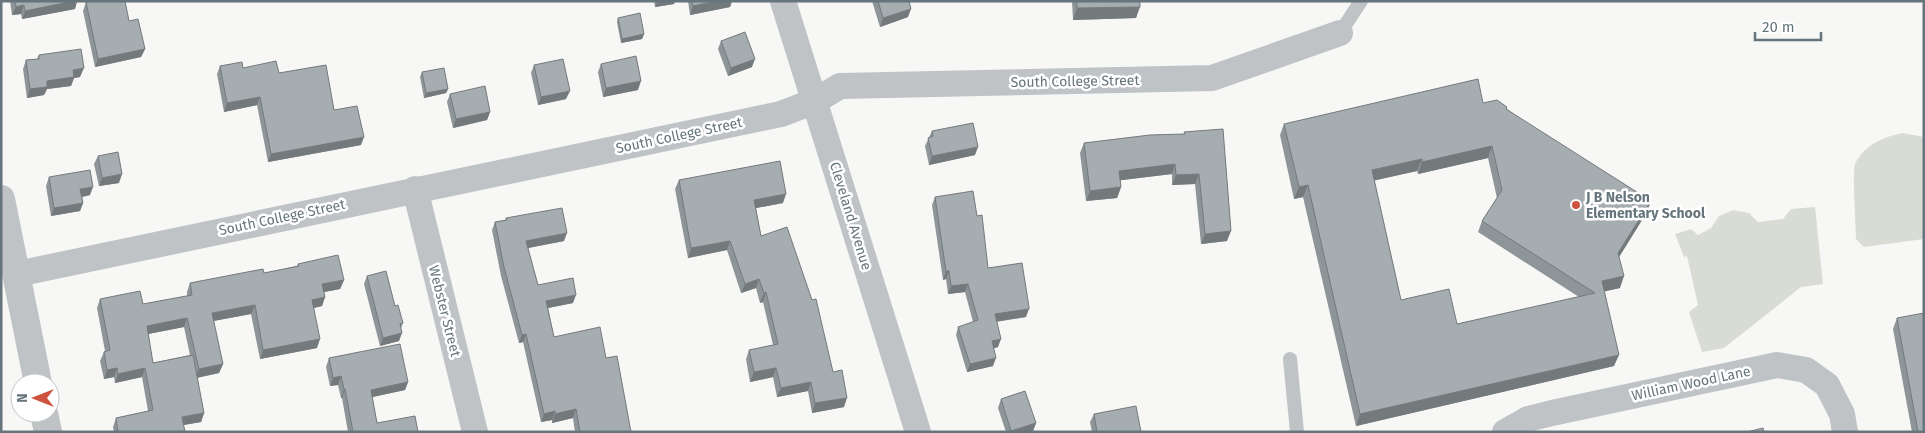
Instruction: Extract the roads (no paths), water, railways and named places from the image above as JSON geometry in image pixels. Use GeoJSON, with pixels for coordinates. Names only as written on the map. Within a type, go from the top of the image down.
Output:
{"type":"FeatureCollection","features":[{"type":"Feature","properties":{"kind":"street","name":"Cleveland Avenue"},"geometry":{"type":"LineString","coordinates":[[783,1],[918,432]]}},
{"type":"Feature","properties":{"kind":"street","name":"South College Street"},"geometry":{"type":"LineString","coordinates":[[16,274],[415,189],[781,114],[815,100],[840,86],[1212,78],[1340,33]]}},
{"type":"Feature","properties":{"kind":"street","name":"Webster Street"},"geometry":{"type":"LineString","coordinates":[[415,189],[475,432]]}},
{"type":"Feature","properties":{"kind":"street"},"geometry":{"type":"LineString","coordinates":[[1,199],[36,373]]}},
{"type":"Feature","properties":{"kind":"street","name":"William Wood Lane"},"geometry":{"type":"LineString","coordinates":[[1505,432],[1528,419],[1552,412],[1777,365],[1806,370],[1827,385],[1842,414],[1844,432]]}},
{"type":"Feature","properties":{"kind":"lane"},"geometry":{"type":"LineString","coordinates":[[1340,33],[1361,1]]}},
{"type":"Feature","properties":{"kind":"lane"},"geometry":{"type":"LineString","coordinates":[[1290,359],[1297,432]]}},
{"type":"Feature","properties":{"kind":"place","name":"J B Nelson Elementary School"},"geometry":{"type":"Point","coordinates":[1576,205]}}]}
